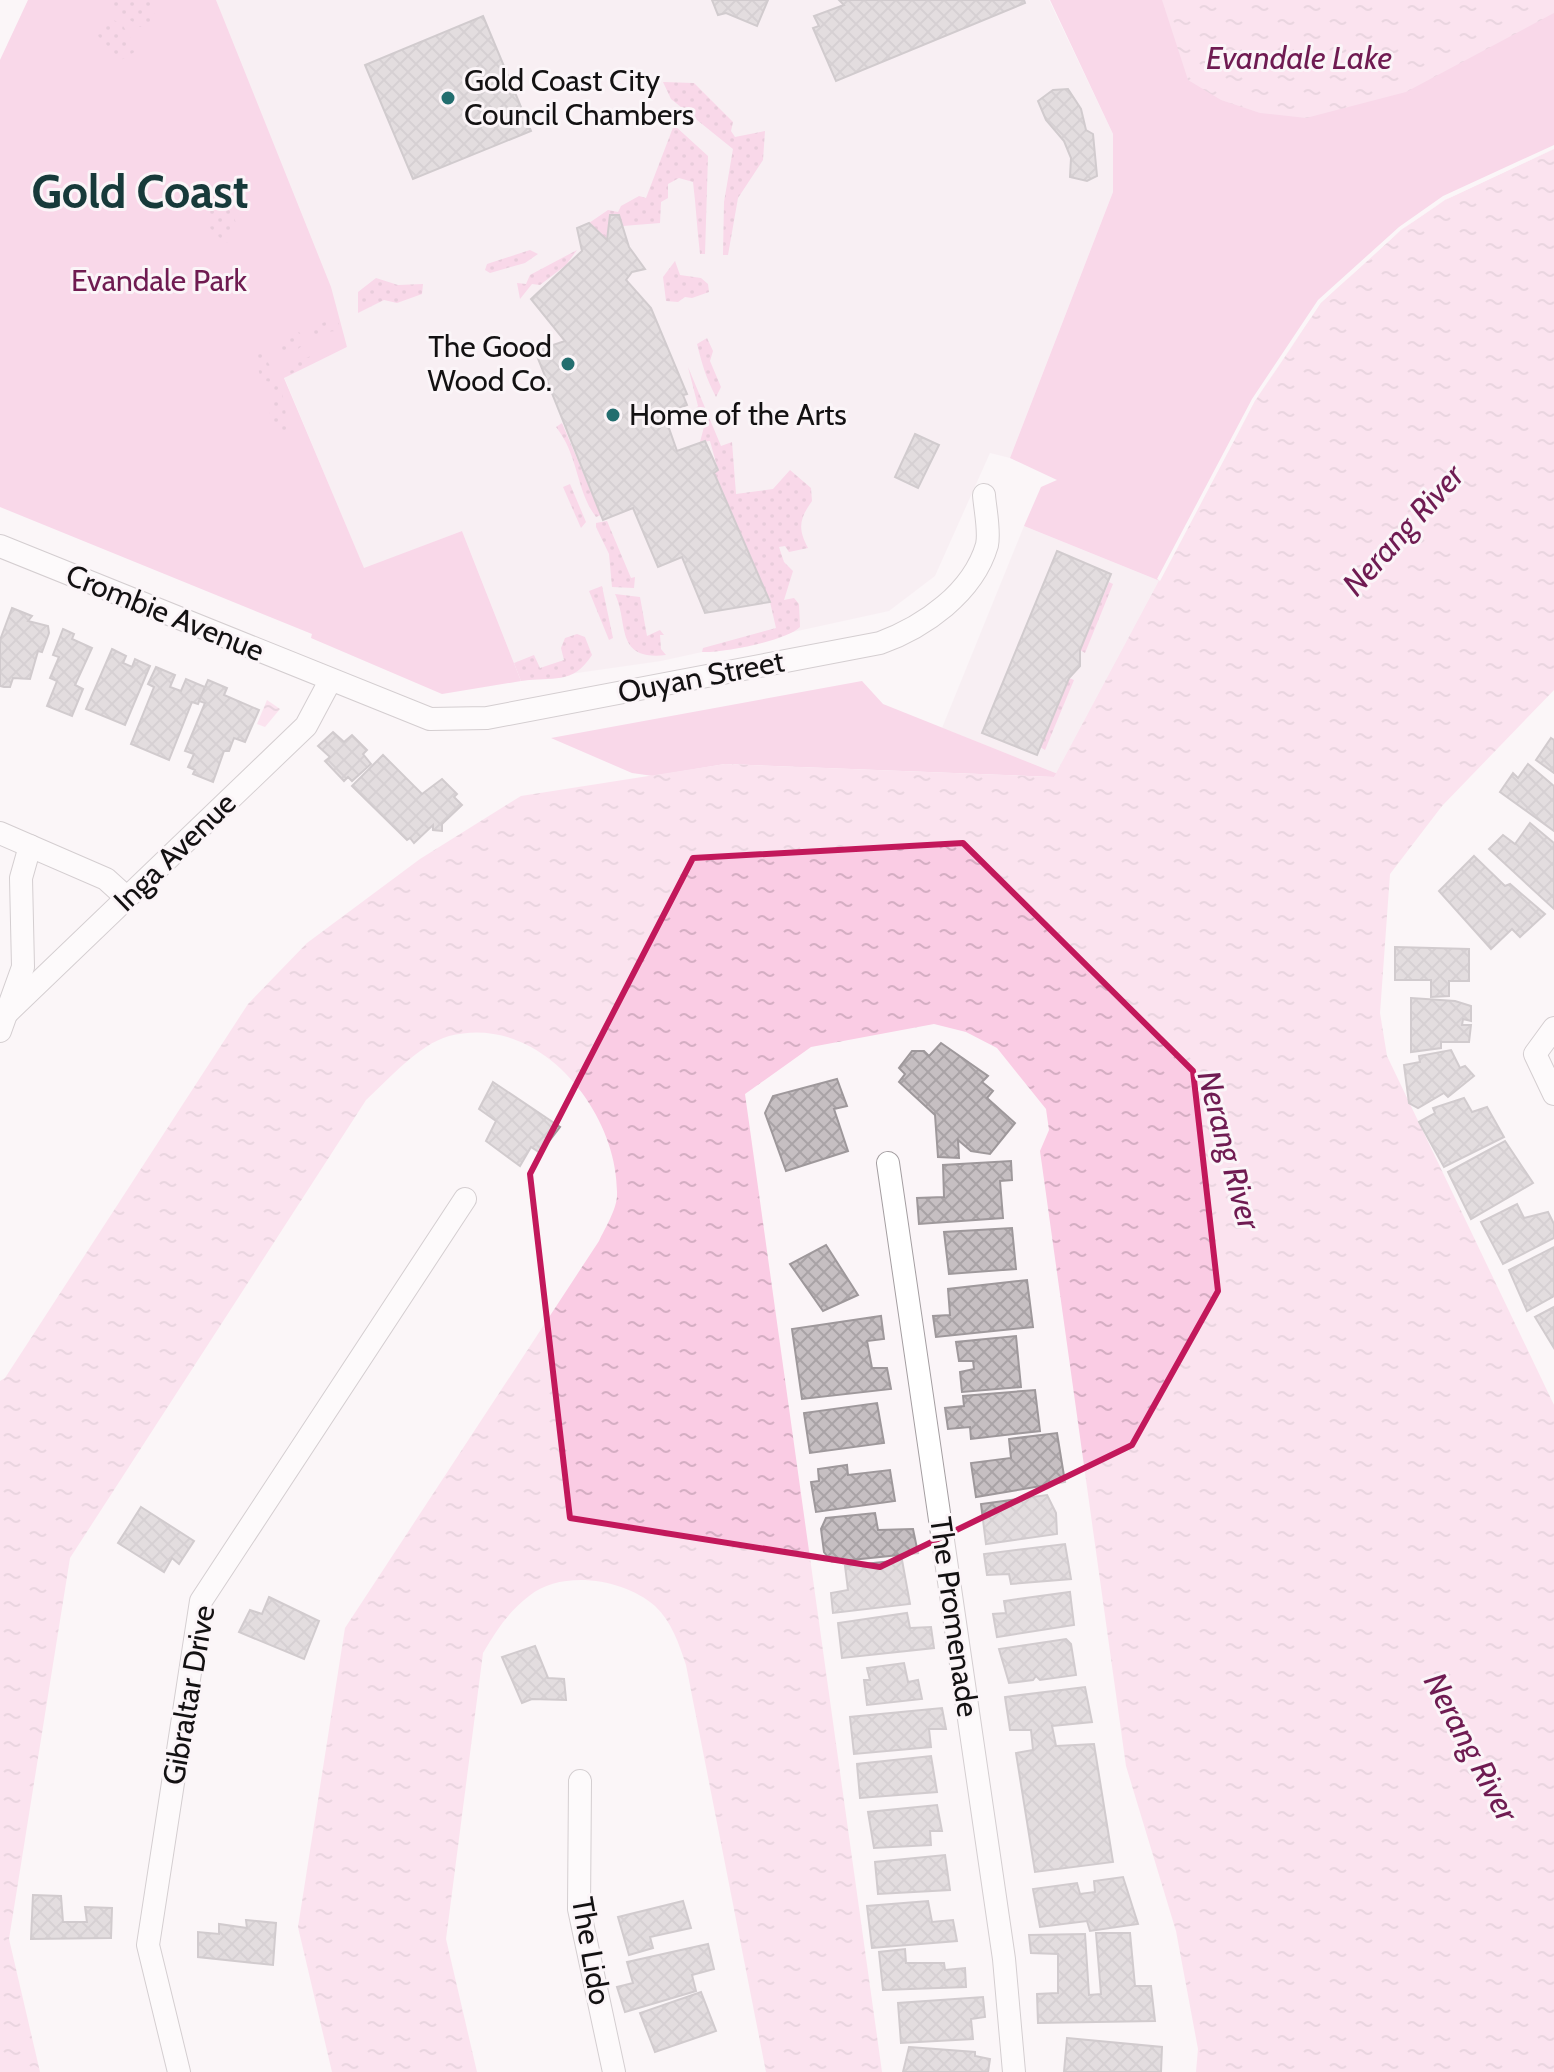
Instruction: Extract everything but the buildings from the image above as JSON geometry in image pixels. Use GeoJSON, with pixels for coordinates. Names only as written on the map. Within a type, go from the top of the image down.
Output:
{"type":"FeatureCollection","features":[{"type":"Feature","properties":{"kind":"street","name":"Ouyan Street"},"geometry":{"type":"LineString","coordinates":[[330,681],[430,719],[487,718],[880,643],[909,632],[935,616],[967,581],[987,543],[984,495]]}},
{"type":"Feature","properties":{"kind":"street","name":"Crombie Avenue"},"geometry":{"type":"LineString","coordinates":[[0,546],[330,681]]}},
{"type":"Feature","properties":{"kind":"street","name":"Inga Avenue"},"geometry":{"type":"LineString","coordinates":[[4,1021],[306,726],[330,681]]}},
{"type":"Feature","properties":{"kind":"street"},"geometry":{"type":"LineString","coordinates":[[0,833],[106,879],[127,898]]}},
{"type":"Feature","properties":{"kind":"street","name":"Inga Avenue"},"geometry":{"type":"LineString","coordinates":[[4,1021],[23,967],[21,878],[30,846]]}},
{"type":"Feature","properties":{"kind":"street"},"geometry":{"type":"LineString","coordinates":[[1554,1028],[1535,1054],[1554,1094]]}},
{"type":"Feature","properties":{"kind":"street","name":"The Promenade"},"geometry":{"type":"LineString","coordinates":[[888,1163],[1004,1959],[1014,2072]]}},
{"type":"Feature","properties":{"kind":"street","name":"Gibraltar Drive"},"geometry":{"type":"LineString","coordinates":[[179,2072],[148,1945],[201,1601],[465,1199]]}},
{"type":"Feature","properties":{"kind":"street","name":"The Lido"},"geometry":{"type":"LineString","coordinates":[[580,1781],[579,1909],[614,2072]]}},
{"type":"Feature","properties":{"kind":"highlighted area"},"geometry":{"type":"Polygon","coordinates":[[[963,843],[1193,1071],[1218,1291],[1132,1445],[880,1567],[570,1518],[530,1174],[693,858],[963,843]]]}},
{"type":"Feature","properties":{"kind":"shaded area"},"geometry":{"type":"Polygon","coordinates":[[[216,0],[1049,0],[1113,134],[1113,192],[1010,458],[990,453],[935,576],[889,611],[661,661],[521,681],[462,531],[364,569],[284,377],[347,347],[216,0]]]}},
{"type":"Feature","properties":{"kind":"shaded area"},"geometry":{"type":"Polygon","coordinates":[[[1024,526],[1160,581],[1058,774],[942,728],[1024,526]]]}},
{"type":"Feature","properties":{"kind":"green space","name":"Evandale Park"},"geometry":{"type":"Polygon","coordinates":[[[28,0],[216,0],[331,287],[347,347],[284,378],[364,568],[462,531],[521,681],[442,694],[311,638],[312,634],[0,507],[0,60],[28,0]]]}},
{"type":"Feature","properties":{"kind":"green space"},"geometry":{"type":"Polygon","coordinates":[[[115,0],[164,0],[151,5],[157,21],[140,27],[111,7],[115,0]]]}},
{"type":"Feature","properties":{"kind":"green space"},"geometry":{"type":"Polygon","coordinates":[[[1050,0],[1554,0],[1554,149],[1444,201],[1393,237],[1348,278],[1310,322],[1276,370],[1216,473],[1160,581],[1024,526],[1041,487],[1057,480],[1010,458],[1113,192],[1113,134],[1050,0]]]}},
{"type":"Feature","properties":{"kind":"green space"},"geometry":{"type":"Polygon","coordinates":[[[106,15],[123,26],[138,50],[121,60],[97,35],[106,15]]]}},
{"type":"Feature","properties":{"kind":"green space"},"geometry":{"type":"Polygon","coordinates":[[[663,82],[694,83],[733,122],[731,131],[735,137],[765,131],[763,160],[738,198],[728,255],[723,255],[724,202],[733,149],[671,99],[663,82]]]}},
{"type":"Feature","properties":{"kind":"green space"},"geometry":{"type":"Polygon","coordinates":[[[674,125],[708,156],[705,254],[700,254],[693,182],[679,178],[668,184],[668,198],[661,202],[660,223],[623,226],[619,215],[610,215],[607,240],[589,223],[608,210],[618,212],[621,206],[639,196],[646,198],[674,125]]]}},
{"type":"Feature","properties":{"kind":"green space"},"geometry":{"type":"Polygon","coordinates":[[[208,197],[212,205],[227,200],[238,228],[225,233],[228,242],[225,243],[208,226],[205,198],[208,197]]]}},
{"type":"Feature","properties":{"kind":"green space"},"geometry":{"type":"Polygon","coordinates":[[[530,250],[538,254],[525,263],[490,273],[485,270],[487,264],[530,250]]]}},
{"type":"Feature","properties":{"kind":"green space"},"geometry":{"type":"Polygon","coordinates":[[[577,250],[566,265],[540,285],[532,284],[520,299],[517,283],[526,284],[530,275],[577,250]]]}},
{"type":"Feature","properties":{"kind":"green space"},"geometry":{"type":"Polygon","coordinates":[[[675,261],[680,275],[701,278],[708,284],[709,292],[692,298],[685,297],[678,302],[666,301],[663,277],[675,261]]]}},
{"type":"Feature","properties":{"kind":"green space"},"geometry":{"type":"Polygon","coordinates":[[[376,278],[398,285],[423,284],[422,294],[397,303],[384,300],[358,313],[358,292],[376,278]]]}},
{"type":"Feature","properties":{"kind":"green space"},"geometry":{"type":"Polygon","coordinates":[[[332,319],[339,323],[335,331],[326,332],[323,337],[311,336],[310,328],[332,319]]]}},
{"type":"Feature","properties":{"kind":"green space"},"geometry":{"type":"Polygon","coordinates":[[[299,332],[306,342],[298,349],[277,353],[270,347],[299,332]]]}},
{"type":"Feature","properties":{"kind":"green space"},"geometry":{"type":"Polygon","coordinates":[[[707,338],[713,351],[710,361],[721,387],[716,397],[697,344],[707,338]]]}},
{"type":"Feature","properties":{"kind":"green space"},"geometry":{"type":"Polygon","coordinates":[[[258,349],[282,392],[286,416],[285,440],[269,418],[275,383],[261,380],[254,351],[258,349]]]}},
{"type":"Feature","properties":{"kind":"green space"},"geometry":{"type":"Polygon","coordinates":[[[311,356],[315,361],[285,377],[281,368],[311,356]]]}},
{"type":"Feature","properties":{"kind":"green space"},"geometry":{"type":"Polygon","coordinates":[[[688,367],[721,446],[732,442],[736,494],[773,489],[790,470],[811,488],[812,501],[801,523],[808,548],[789,552],[785,546],[779,547],[784,562],[793,571],[784,600],[794,598],[799,604],[800,627],[768,641],[711,652],[702,652],[703,648],[776,628],[770,602],[714,473],[718,470],[710,441],[700,442],[704,427],[692,413],[698,406],[688,367]]]}},
{"type":"Feature","properties":{"kind":"green space"},"geometry":{"type":"Polygon","coordinates":[[[562,423],[601,515],[596,517],[589,507],[564,438],[556,427],[562,423]]]}},
{"type":"Feature","properties":{"kind":"green space"},"geometry":{"type":"Polygon","coordinates":[[[570,484],[586,522],[581,528],[563,487],[570,484]]]}},
{"type":"Feature","properties":{"kind":"green space"},"geometry":{"type":"Polygon","coordinates":[[[607,521],[631,578],[635,577],[634,588],[612,587],[609,554],[596,527],[596,523],[607,521]]]}},
{"type":"Feature","properties":{"kind":"green space"},"geometry":{"type":"Polygon","coordinates":[[[1109,582],[1113,584],[1085,653],[1080,650],[1109,582]]]}},
{"type":"Feature","properties":{"kind":"green space"},"geometry":{"type":"Polygon","coordinates":[[[602,586],[613,638],[609,640],[589,591],[602,586]]]}},
{"type":"Feature","properties":{"kind":"green space"},"geometry":{"type":"Polygon","coordinates":[[[615,594],[640,597],[647,636],[660,630],[664,635],[660,635],[661,649],[666,655],[649,655],[631,646],[626,638],[615,594]]]}},
{"type":"Feature","properties":{"kind":"green space"},"geometry":{"type":"Polygon","coordinates":[[[577,634],[585,637],[592,655],[585,665],[561,678],[521,681],[514,663],[534,655],[540,668],[564,660],[561,648],[565,638],[577,634]]]}},
{"type":"Feature","properties":{"kind":"green space"},"geometry":{"type":"Polygon","coordinates":[[[1069,678],[1074,680],[1045,750],[1040,747],[1069,678]]]}},
{"type":"Feature","properties":{"kind":"green space"},"geometry":{"type":"Polygon","coordinates":[[[862,681],[883,704],[1058,774],[1054,777],[725,764],[653,776],[632,773],[551,738],[862,681]]]}},
{"type":"Feature","properties":{"kind":"water","name":"Evandale Lake"},"geometry":{"type":"Polygon","coordinates":[[[1162,0],[1554,0],[1554,13],[1406,92],[1306,118],[1260,113],[1221,100],[1188,80],[1162,0]]]}},
{"type":"Feature","properties":{"kind":"water","name":"Nerang River"},"geometry":{"type":"Polygon","coordinates":[[[1554,149],[1554,690],[1442,806],[1390,874],[1380,1013],[1387,1056],[1554,1405],[1554,2072],[1196,2072],[1198,2049],[1176,1931],[1126,1766],[1040,1151],[1049,1130],[1046,1109],[997,1048],[966,1032],[934,1024],[811,1047],[745,1094],[882,2072],[766,2072],[686,1665],[678,1641],[661,1612],[642,1597],[610,1584],[576,1580],[559,1582],[529,1596],[503,1622],[483,1653],[446,1939],[477,2072],[332,2072],[298,1927],[345,1628],[599,1241],[613,1212],[617,1195],[614,1163],[604,1132],[588,1102],[568,1075],[542,1054],[514,1039],[482,1033],[438,1040],[405,1063],[366,1100],[70,1558],[9,1939],[40,2072],[0,2072],[0,1381],[5,1378],[248,1004],[307,943],[420,859],[521,796],[725,764],[1054,777],[1255,401],[1321,303],[1401,230],[1445,200],[1554,149]]]}},
{"type":"Feature","properties":{"kind":"water"},"geometry":{"type":"Polygon","coordinates":[[[267,700],[280,709],[265,727],[257,724],[267,700]]]}},
{"type":"Feature","properties":{"kind":"pier"},"geometry":{"type":"Polygon","coordinates":[[[1554,145],[1554,149],[1445,200],[1401,230],[1321,303],[1255,401],[1160,581],[1157,579],[1252,399],[1318,300],[1399,227],[1443,196],[1554,145]]]}},
{"type":"Feature","properties":{"kind":"place","name":"Gold Coast City Council Chambers"},"geometry":{"type":"Point","coordinates":[448,98]}},
{"type":"Feature","properties":{"kind":"place","name":"The Good Wood Co."},"geometry":{"type":"Point","coordinates":[568,364]}},
{"type":"Feature","properties":{"kind":"place","name":"Home of the Arts"},"geometry":{"type":"Point","coordinates":[613,415]}},
{"type":"Feature","properties":{"kind":"district","name":"Gold Coast"},"geometry":{"type":"Point","coordinates":[140,192]}}]}
